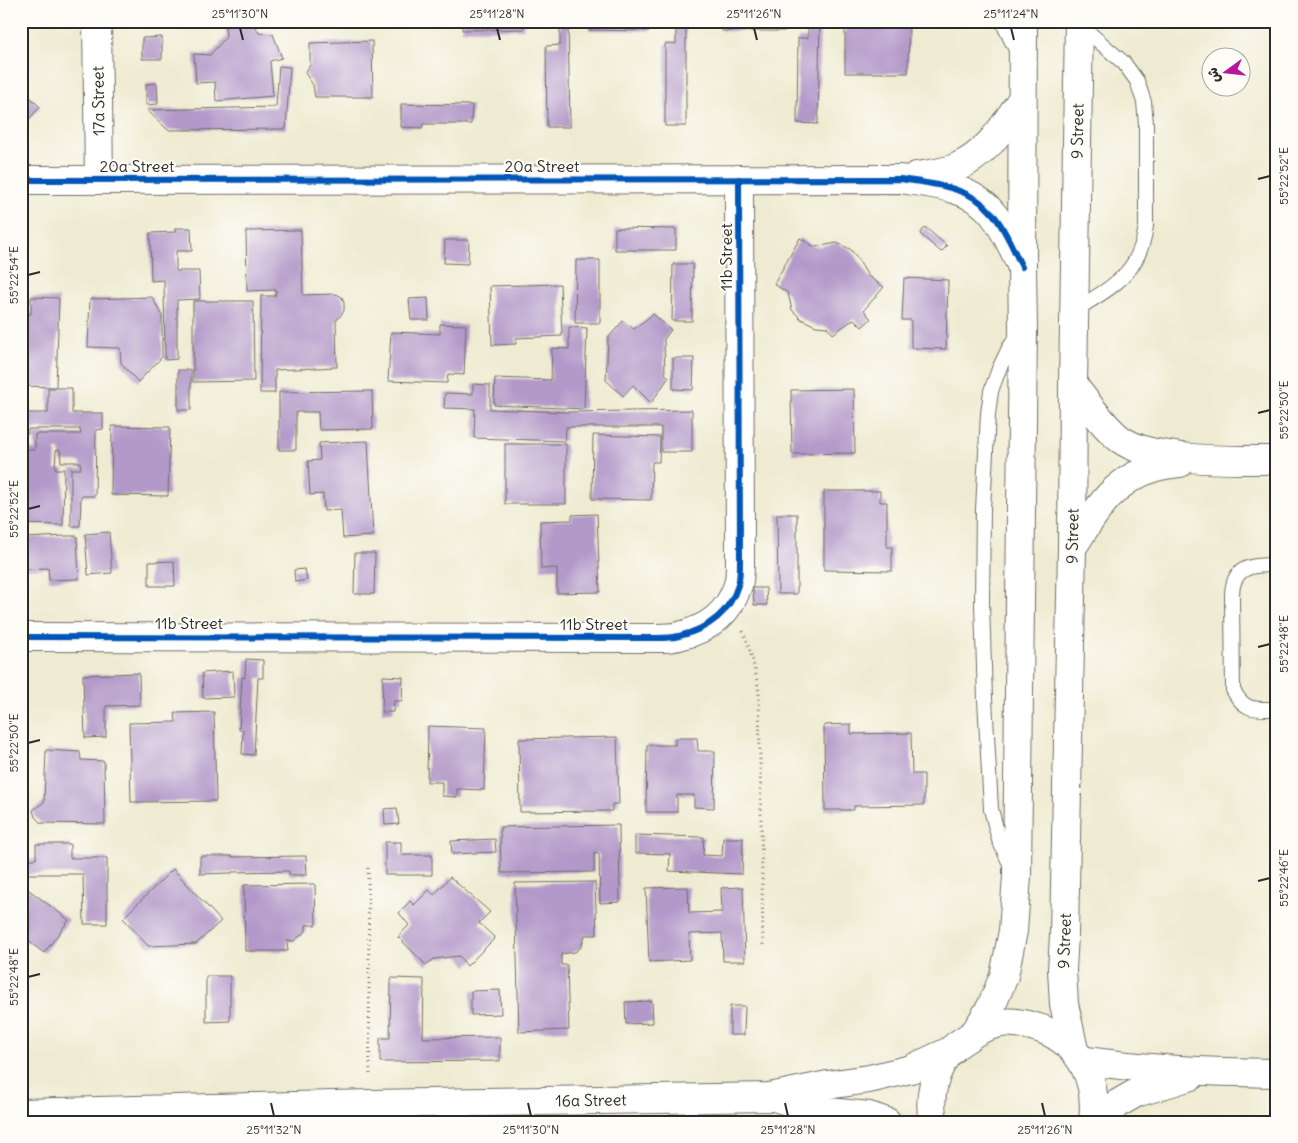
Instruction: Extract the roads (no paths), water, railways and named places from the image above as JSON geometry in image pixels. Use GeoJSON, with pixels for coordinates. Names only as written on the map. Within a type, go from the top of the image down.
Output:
{"type":"FeatureCollection","features":[{"type":"Feature","properties":{"kind":"street","name":"17a Street"},"geometry":{"type":"LineString","coordinates":[[97,21],[99,180]]}},
{"type":"Feature","properties":{"kind":"street"},"geometry":{"type":"LineString","coordinates":[[933,1122],[930,1111],[932,1089],[939,1068],[952,1050],[976,1031],[991,1007],[1004,976],[1013,931],[1016,876],[1023,329],[1023,21]]}},
{"type":"Feature","properties":{"kind":"street","name":"9 Street"},"geometry":{"type":"LineString","coordinates":[[1077,1055],[1064,1004],[1062,970],[1065,915],[1072,548],[1079,23]]}},
{"type":"Feature","properties":{"kind":"street","name":"20a Street"},"geometry":{"type":"LineString","coordinates":[[900,179],[954,168],[973,158],[994,140],[1022,99]]}},
{"type":"Feature","properties":{"kind":"street","name":"11b Street"},"geometry":{"type":"LineString","coordinates":[[21,636],[656,638],[678,636],[698,630],[716,619],[731,603],[739,584],[739,179]]}},
{"type":"Feature","properties":{"kind":"street","name":"20a Street"},"geometry":{"type":"LineString","coordinates":[[21,180],[900,179],[956,189],[976,198],[992,212],[1022,267]]}},
{"type":"Feature","properties":{"kind":"street"},"geometry":{"type":"LineString","coordinates":[[1073,385],[1105,424],[1119,438],[1136,448],[1155,454],[1206,460],[1277,460]]}},
{"type":"Feature","properties":{"kind":"street"},"geometry":{"type":"LineString","coordinates":[[1072,548],[1116,487],[1134,475],[1155,467],[1206,460]]}},
{"type":"Feature","properties":{"kind":"street"},"geometry":{"type":"LineString","coordinates":[[976,1031],[1001,1023],[1028,1024],[1053,1033],[1077,1055],[1089,1075],[1094,1091],[1095,1122]]}},
{"type":"Feature","properties":{"kind":"street","name":"16a Street"},"geometry":{"type":"LineString","coordinates":[[21,1113],[370,1104],[770,1097],[869,1079],[911,1069],[952,1050]]}},
{"type":"Feature","properties":{"kind":"street"},"geometry":{"type":"LineString","coordinates":[[1077,1055],[1125,1066],[1204,1072],[1277,1073]]}},
{"type":"Feature","properties":{"kind":"street"},"geometry":{"type":"LineString","coordinates":[[1095,1122],[1117,1104],[1136,1093],[1204,1072]]}},
{"type":"Feature","properties":{"kind":"street","name":"16a Street"},"geometry":{"type":"LineString","coordinates":[[770,1097],[828,1112],[869,1116],[887,1122]]}},
{"type":"Feature","properties":{"kind":"lane"},"geometry":{"type":"LineString","coordinates":[[1002,21],[1023,63]]}},
{"type":"Feature","properties":{"kind":"lane"},"geometry":{"type":"LineString","coordinates":[[1074,311],[1121,279],[1131,268],[1139,255],[1146,226],[1146,124],[1144,102],[1137,81],[1124,63],[1079,23]]}},
{"type":"Feature","properties":{"kind":"lane"},"geometry":{"type":"LineString","coordinates":[[1016,876],[998,840],[991,809],[982,603],[983,509],[988,414],[992,391],[999,369],[1009,348],[1023,329]]}},
{"type":"Feature","properties":{"kind":"lane"},"geometry":{"type":"LineString","coordinates":[[1277,565],[1250,566],[1239,574],[1233,585],[1232,598],[1233,690],[1239,700],[1248,707],[1277,709]]}}]}
